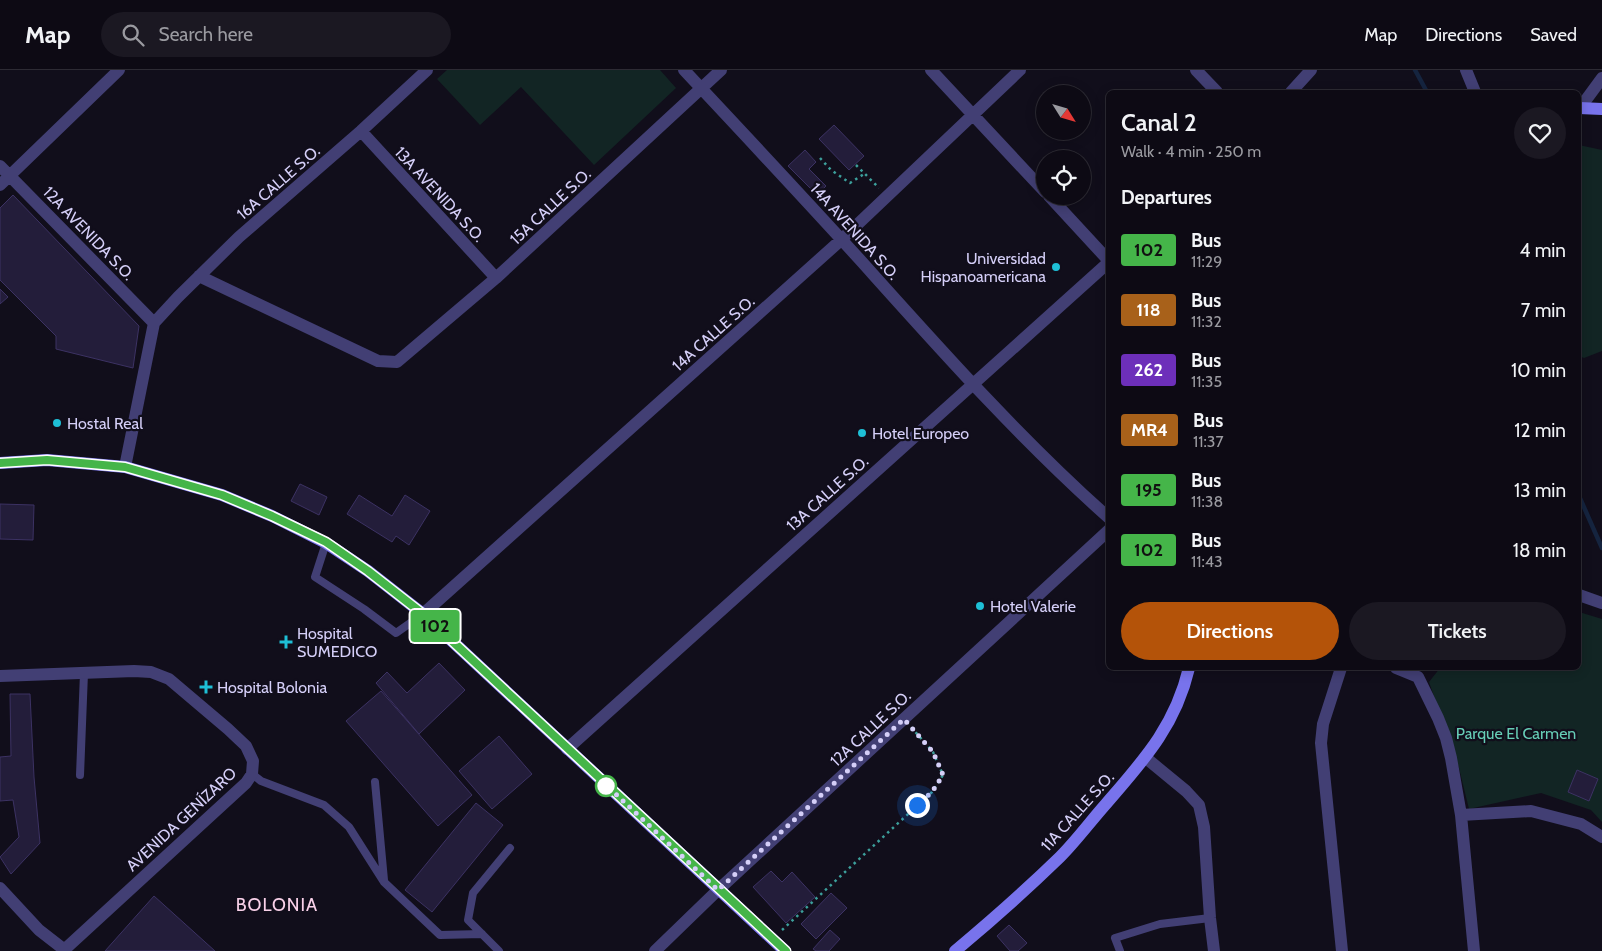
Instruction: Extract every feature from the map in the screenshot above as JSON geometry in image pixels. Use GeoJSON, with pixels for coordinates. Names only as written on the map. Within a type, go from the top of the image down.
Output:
{"type":"FeatureCollection","features":[{"type":"Feature","properties":{"kind":"main road"},"geometry":{"type":"LineString","coordinates":[[1581,108],[1602,110]]}},
{"type":"Feature","properties":{"kind":"main road"},"geometry":{"type":"LineString","coordinates":[[0,463],[47,460],[125,467],[222,495],[326,542],[368,571],[423,614],[718,890],[786,951]]}},
{"type":"Feature","properties":{"kind":"main road","name":"11A CALLE S.O."},"geometry":{"type":"LineString","coordinates":[[955,951],[1009,905],[1061,855],[1146,758],[1167,728],[1188,670]]}},
{"type":"Feature","properties":{"kind":"street"},"geometry":{"type":"LineString","coordinates":[[0,185],[119,70]]}},
{"type":"Feature","properties":{"kind":"street","name":"16A CALLE S.O."},"geometry":{"type":"LineString","coordinates":[[154,324],[178,296],[239,237],[361,131],[427,70]]}},
{"type":"Feature","properties":{"kind":"street","name":"14A AVENIDA S.O."},"geometry":{"type":"LineString","coordinates":[[684,70],[972,384],[1069,482],[1106,515]]}},
{"type":"Feature","properties":{"kind":"street","name":"15A CALLE S.O."},"geometry":{"type":"LineString","coordinates":[[199,276],[378,361],[398,362],[496,278],[722,70]]}},
{"type":"Feature","properties":{"kind":"street"},"geometry":{"type":"LineString","coordinates":[[931,70],[1036,182]]}},
{"type":"Feature","properties":{"kind":"street","name":"14A CALLE S.O."},"geometry":{"type":"LineString","coordinates":[[423,614],[841,240],[1020,70]]}},
{"type":"Feature","properties":{"kind":"street"},"geometry":{"type":"LineString","coordinates":[[1196,70],[1215,90]]}},
{"type":"Feature","properties":{"kind":"street"},"geometry":{"type":"LineString","coordinates":[[1293,90],[1311,70]]}},
{"type":"Feature","properties":{"kind":"street"},"geometry":{"type":"LineString","coordinates":[[1466,70],[1474,90]]}},
{"type":"Feature","properties":{"kind":"street"},"geometry":{"type":"LineString","coordinates":[[1581,105],[1602,78]]}},
{"type":"Feature","properties":{"kind":"street","name":"13A AVENIDA S.O."},"geometry":{"type":"LineString","coordinates":[[361,131],[496,278]]}},
{"type":"Feature","properties":{"kind":"street","name":"12A AVENIDA S.O."},"geometry":{"type":"LineString","coordinates":[[0,166],[154,324]]}},
{"type":"Feature","properties":{"kind":"street"},"geometry":{"type":"LineString","coordinates":[[1057,205],[1106,258]]}},
{"type":"Feature","properties":{"kind":"street","name":"13A CALLE S.O."},"geometry":{"type":"LineString","coordinates":[[568,749],[1106,264]]}},
{"type":"Feature","properties":{"kind":"street"},"geometry":{"type":"LineString","coordinates":[[125,467],[154,324]]}},
{"type":"Feature","properties":{"kind":"street","name":"12A CALLE S.O."},"geometry":{"type":"LineString","coordinates":[[655,951],[718,890],[1106,533]]}},
{"type":"Feature","properties":{"kind":"street"},"geometry":{"type":"LineString","coordinates":[[1581,596],[1602,603]]}},
{"type":"Feature","properties":{"kind":"street"},"geometry":{"type":"LineString","coordinates":[[1340,670],[1323,724],[1321,743],[1342,951]]}},
{"type":"Feature","properties":{"kind":"street"},"geometry":{"type":"LineString","coordinates":[[1409,670],[1422,672],[1446,738],[1461,815],[1474,951]]}},
{"type":"Feature","properties":{"kind":"street","name":"AVENIDA GENÍZARO"},"geometry":{"type":"LineString","coordinates":[[0,676],[84,672],[151,672],[169,679],[228,729],[246,746],[253,761],[252,774],[246,783],[64,950]]}},
{"type":"Feature","properties":{"kind":"street"},"geometry":{"type":"LineString","coordinates":[[1146,758],[1199,805],[1204,827],[1214,951]]}},
{"type":"Feature","properties":{"kind":"street"},"geometry":{"type":"LineString","coordinates":[[1461,815],[1531,811],[1581,824],[1602,838]]}},
{"type":"Feature","properties":{"kind":"street"},"geometry":{"type":"LineString","coordinates":[[0,888],[39,930],[64,950]]}},
{"type":"Feature","properties":{"kind":"lane"},"geometry":{"type":"LineString","coordinates":[[326,542],[315,577],[364,609],[396,633],[423,614]]}},
{"type":"Feature","properties":{"kind":"lane"},"geometry":{"type":"LineString","coordinates":[[80,775],[84,672]]}},
{"type":"Feature","properties":{"kind":"lane"},"geometry":{"type":"LineString","coordinates":[[252,774],[261,781],[324,805],[349,827],[384,882],[440,936],[482,934]]}},
{"type":"Feature","properties":{"kind":"lane"},"geometry":{"type":"LineString","coordinates":[[375,782],[384,882]]}},
{"type":"Feature","properties":{"kind":"lane"},"geometry":{"type":"LineString","coordinates":[[499,951],[468,920],[473,893],[510,848]]}},
{"type":"Feature","properties":{"kind":"lane"},"geometry":{"type":"LineString","coordinates":[[1120,951],[1115,938],[1160,924],[1210,918]]}},
{"type":"Feature","properties":{"kind":"path"},"geometry":{"type":"LineString","coordinates":[[820,158],[831,170],[850,183],[864,174]]}},
{"type":"Feature","properties":{"kind":"path"},"geometry":{"type":"LineString","coordinates":[[856,165],[887,197]]}},
{"type":"Feature","properties":{"kind":"path"},"geometry":{"type":"LineString","coordinates":[[772,939],[932,792],[943,775],[933,752],[904,719]]}},
{"type":"Feature","properties":{"kind":"green space"},"geometry":{"type":"Polygon","coordinates":[[[447,70],[660,70],[676,88],[594,165],[521,87],[480,125],[437,79],[447,70]]]}},
{"type":"Feature","properties":{"kind":"green space"},"geometry":{"type":"Polygon","coordinates":[[[1581,145],[1602,150],[1602,351],[1584,358],[1581,357],[1581,145]]]}},
{"type":"Feature","properties":{"kind":"green space","name":"Parque El Carmen"},"geometry":{"type":"Polygon","coordinates":[[[1581,613],[1602,619],[1602,822],[1591,810],[1541,793],[1469,809],[1459,768],[1429,682],[1438,670],[1581,670],[1581,613]]]}},
{"type":"Feature","properties":{"kind":"building"},"geometry":{"type":"Polygon","coordinates":[[[834,125],[864,156],[849,170],[819,139],[834,125]]]}},
{"type":"Feature","properties":{"kind":"building"},"geometry":{"type":"Polygon","coordinates":[[[805,150],[816,162],[809,169],[826,186],[817,195],[788,166],[805,150]]]}},
{"type":"Feature","properties":{"kind":"building"},"geometry":{"type":"Polygon","coordinates":[[[13,195],[139,326],[133,368],[56,349],[56,336],[0,280],[0,208],[13,195]]]}},
{"type":"Feature","properties":{"kind":"building"},"geometry":{"type":"Polygon","coordinates":[[[0,289],[8,297],[0,304],[0,289]]]}},
{"type":"Feature","properties":{"kind":"building"},"geometry":{"type":"Polygon","coordinates":[[[300,484],[327,497],[319,515],[291,501],[300,484]]]}},
{"type":"Feature","properties":{"kind":"building"},"geometry":{"type":"Polygon","coordinates":[[[359,495],[392,516],[405,495],[430,511],[409,545],[396,536],[392,542],[347,514],[359,495]]]}},
{"type":"Feature","properties":{"kind":"building"},"geometry":{"type":"Polygon","coordinates":[[[0,504],[34,505],[33,540],[0,539],[0,504]]]}},
{"type":"Feature","properties":{"kind":"building"},"geometry":{"type":"Polygon","coordinates":[[[439,663],[465,690],[419,734],[376,683],[387,672],[407,693],[439,663]]]}},
{"type":"Feature","properties":{"kind":"building"},"geometry":{"type":"Polygon","coordinates":[[[381,691],[472,795],[438,826],[346,721],[381,691]]]}},
{"type":"Feature","properties":{"kind":"building"},"geometry":{"type":"Polygon","coordinates":[[[10,694],[30,694],[34,777],[40,843],[11,874],[0,857],[19,837],[13,800],[0,801],[0,757],[11,756],[10,694]]]}},
{"type":"Feature","properties":{"kind":"building"},"geometry":{"type":"Polygon","coordinates":[[[499,736],[532,774],[492,809],[459,771],[499,736]]]}},
{"type":"Feature","properties":{"kind":"building"},"geometry":{"type":"Polygon","coordinates":[[[1577,770],[1598,779],[1589,801],[1568,792],[1577,770]]]}},
{"type":"Feature","properties":{"kind":"building"},"geometry":{"type":"Polygon","coordinates":[[[476,803],[503,825],[432,912],[405,890],[476,803]]]}},
{"type":"Feature","properties":{"kind":"building"},"geometry":{"type":"Polygon","coordinates":[[[771,871],[782,882],[792,872],[815,897],[786,923],[753,887],[771,871]]]}},
{"type":"Feature","properties":{"kind":"building"},"geometry":{"type":"Polygon","coordinates":[[[831,893],[847,908],[816,939],[801,924],[831,893]]]}},
{"type":"Feature","properties":{"kind":"building"},"geometry":{"type":"Polygon","coordinates":[[[154,896],[215,951],[105,951],[154,896]]]}},
{"type":"Feature","properties":{"kind":"building"},"geometry":{"type":"Polygon","coordinates":[[[1009,925],[1027,943],[1018,951],[1010,951],[997,936],[1009,925]]]}},
{"type":"Feature","properties":{"kind":"building"},"geometry":{"type":"Polygon","coordinates":[[[830,930],[840,939],[829,951],[816,951],[813,949],[830,930]]]}},
{"type":"Feature","properties":{"kind":"waterway"},"geometry":{"type":"LineString","coordinates":[[1415,70],[1426,90]]}},
{"type":"Feature","properties":{"kind":"waterway"},"geometry":{"type":"LineString","coordinates":[[1581,501],[1602,548]]}},
{"type":"Feature","properties":{"kind":"bus line","name":"102"},"geometry":{"type":"LineString","coordinates":[[0,463],[47,460],[125,467],[222,495],[326,542],[368,571],[423,614],[718,890],[786,951]]}},
{"type":"Feature","properties":{"kind":"place","name":"Universidad Hispanoamericana"},"geometry":{"type":"Point","coordinates":[1056,267]}},
{"type":"Feature","properties":{"kind":"place","name":"Hostal Real"},"geometry":{"type":"Point","coordinates":[57,423]}},
{"type":"Feature","properties":{"kind":"place","name":"Hotel Europeo"},"geometry":{"type":"Point","coordinates":[862,433]}},
{"type":"Feature","properties":{"kind":"place","name":"Hotel Valerie"},"geometry":{"type":"Point","coordinates":[980,606]}},
{"type":"Feature","properties":{"kind":"place","name":"Hospital SUMEDICO"},"geometry":{"type":"Point","coordinates":[286,642]}},
{"type":"Feature","properties":{"kind":"place","name":"Hospital Bolonia"},"geometry":{"type":"Point","coordinates":[206,687]}},
{"type":"Feature","properties":{"kind":"district","name":"BOLONIA"},"geometry":{"type":"Point","coordinates":[277,905]}},
{"type":"Feature","properties":{"kind":"route"},"geometry":{"type":"LineString","coordinates":[[606,786],[605,784],[718,890],[904,719],[933,752],[943,775],[932,792],[917,805]]}}]}
